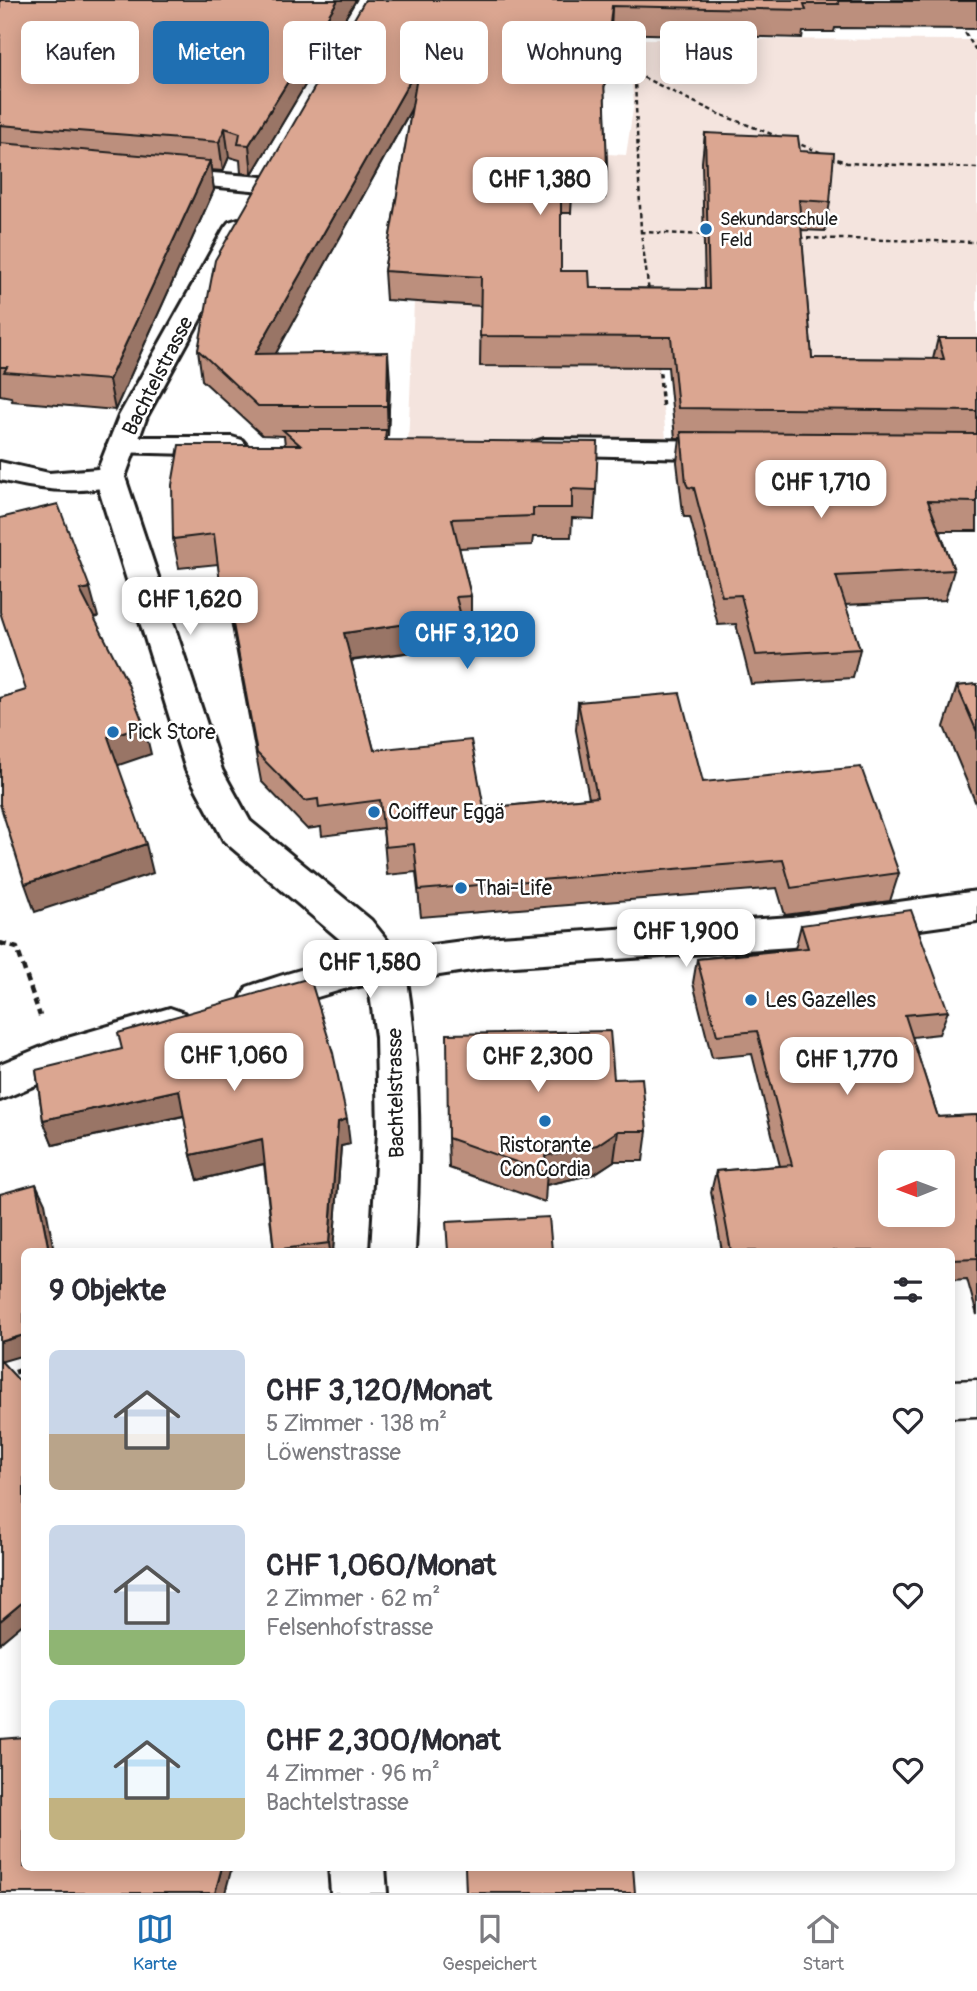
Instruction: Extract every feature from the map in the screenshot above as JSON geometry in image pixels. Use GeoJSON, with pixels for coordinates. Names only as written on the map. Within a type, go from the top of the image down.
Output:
{"type":"FeatureCollection","features":[{"type":"Feature","properties":{"kind":"street","name":"Bachtelstrasse"},"geometry":{"type":"LineString","coordinates":[[143,174],[269,173],[133,416],[110,477],[204,770],[237,831],[273,864],[348,923],[373,948],[386,967],[396,1037],[399,1132],[393,1248]]}},
{"type":"Feature","properties":{"kind":"street"},"geometry":{"type":"LineString","coordinates":[[122,446],[261,446]]}},
{"type":"Feature","properties":{"kind":"street"},"geometry":{"type":"LineString","coordinates":[[517,448],[761,450]]}},
{"type":"Feature","properties":{"kind":"street"},"geometry":{"type":"LineString","coordinates":[[0,471],[49,482],[110,477]]}},
{"type":"Feature","properties":{"kind":"street"},"geometry":{"type":"LineString","coordinates":[[0,1083],[54,1059],[344,973],[485,953],[792,932],[977,906]]}},
{"type":"Feature","properties":{"kind":"street"},"geometry":{"type":"LineString","coordinates":[[356,1871],[359,1893]]}},
{"type":"Feature","properties":{"kind":"lane"},"geometry":{"type":"LineString","coordinates":[[955,1399],[977,1398]]}},
{"type":"Feature","properties":{"kind":"path"},"geometry":{"type":"LineString","coordinates":[[958,20],[977,52]]}},
{"type":"Feature","properties":{"kind":"path"},"geometry":{"type":"LineString","coordinates":[[646,79],[719,114],[847,163],[977,167]]}},
{"type":"Feature","properties":{"kind":"path"},"geometry":{"type":"LineString","coordinates":[[636,84],[641,232],[650,297]]}},
{"type":"Feature","properties":{"kind":"path"},"geometry":{"type":"LineString","coordinates":[[641,232],[714,235]]}},
{"type":"Feature","properties":{"kind":"path"},"geometry":{"type":"LineString","coordinates":[[797,238],[977,242]]}},
{"type":"Feature","properties":{"kind":"path"},"geometry":{"type":"LineString","coordinates":[[659,362],[667,450]]}},
{"type":"Feature","properties":{"kind":"path"},"geometry":{"type":"LineString","coordinates":[[0,943],[17,948],[54,1059]]}},
{"type":"Feature","properties":{"kind":"path"},"geometry":{"type":"LineString","coordinates":[[0,1378],[21,1370]]}},
{"type":"Feature","properties":{"kind":"shaded area","name":"Sekundarschule Feld"},"geometry":{"type":"Polygon","coordinates":[[[646,39],[660,39],[660,84],[757,84],[757,39],[977,40],[977,361],[659,363],[667,450],[408,446],[414,302],[460,146],[626,155],[634,103],[632,84],[646,84],[646,39]]]}},
{"type":"Feature","properties":{"kind":"building"},"geometry":{"type":"Polygon","coordinates":[[[0,0],[338,0],[325,21],[283,21],[283,84],[286,84],[249,145],[238,144],[240,133],[225,128],[219,142],[0,125],[0,0]]]}},
{"type":"Feature","properties":{"kind":"building"},"geometry":{"type":"Polygon","coordinates":[[[365,0],[977,0],[838,1],[839,4],[804,4],[806,10],[612,6],[610,21],[502,21],[502,84],[604,84],[607,169],[573,167],[572,184],[561,184],[561,271],[589,271],[590,288],[709,289],[705,133],[798,137],[800,151],[834,153],[830,202],[799,200],[812,358],[944,359],[938,338],[977,338],[977,411],[678,408],[671,337],[480,336],[481,277],[384,271],[416,84],[488,84],[488,21],[400,21],[400,84],[408,84],[255,354],[388,352],[387,406],[258,406],[198,350],[215,260],[317,84],[386,84],[386,21],[353,21],[365,0]]]}},
{"type":"Feature","properties":{"kind":"building"},"geometry":{"type":"Polygon","coordinates":[[[0,143],[210,161],[109,380],[4,372],[7,367],[0,367],[0,143]]]}},
{"type":"Feature","properties":{"kind":"building"},"geometry":{"type":"Polygon","coordinates":[[[283,430],[386,430],[385,440],[598,442],[596,490],[572,489],[572,508],[533,508],[533,516],[452,519],[471,596],[456,597],[461,616],[344,633],[374,750],[471,740],[484,808],[597,797],[578,702],[680,693],[703,782],[861,767],[899,873],[791,888],[783,860],[419,890],[414,844],[385,847],[380,800],[319,808],[318,799],[304,801],[257,753],[225,581],[220,582],[214,534],[173,539],[172,485],[179,445],[300,445],[283,430]]]}},
{"type":"Feature","properties":{"kind":"building"},"geometry":{"type":"Polygon","coordinates":[[[681,432],[977,434],[977,502],[928,501],[954,570],[836,576],[860,649],[756,655],[741,595],[722,596],[694,488],[688,487],[686,483],[681,432]]]}},
{"type":"Feature","properties":{"kind":"building"},"geometry":{"type":"Polygon","coordinates":[[[58,504],[90,588],[80,590],[127,682],[144,725],[108,737],[146,844],[25,884],[0,804],[0,698],[26,690],[0,612],[0,518],[58,504]]]}},
{"type":"Feature","properties":{"kind":"building"},"geometry":{"type":"Polygon","coordinates":[[[977,684],[977,732],[957,686],[977,684]]]}},
{"type":"Feature","properties":{"kind":"building"},"geometry":{"type":"Polygon","coordinates":[[[911,910],[948,1011],[905,1015],[938,1117],[977,1115],[977,1259],[955,1260],[955,1248],[730,1248],[716,1171],[792,1165],[757,1031],[717,1035],[697,959],[808,948],[801,925],[911,910]]]}},
{"type":"Feature","properties":{"kind":"building"},"geometry":{"type":"Polygon","coordinates":[[[310,978],[333,1053],[347,1119],[338,1122],[329,1243],[274,1248],[262,1139],[191,1155],[179,1090],[43,1120],[36,1070],[122,1049],[118,1033],[310,978]]]}},
{"type":"Feature","properties":{"kind":"building"},"geometry":{"type":"Polygon","coordinates":[[[610,1031],[614,1079],[642,1078],[647,1131],[618,1131],[597,1145],[545,1156],[547,1173],[448,1138],[447,1034],[610,1031]]]}},
{"type":"Feature","properties":{"kind":"building"},"geometry":{"type":"Polygon","coordinates":[[[36,1184],[48,1248],[21,1248],[21,1336],[0,1342],[0,1194],[36,1184]]]}},
{"type":"Feature","properties":{"kind":"building"},"geometry":{"type":"Polygon","coordinates":[[[549,1217],[552,1248],[448,1248],[446,1222],[549,1217]]]}},
{"type":"Feature","properties":{"kind":"building"},"geometry":{"type":"Polygon","coordinates":[[[0,1360],[21,1383],[21,1604],[0,1621],[0,1360]]]}},
{"type":"Feature","properties":{"kind":"building"},"geometry":{"type":"Polygon","coordinates":[[[21,1737],[21,1871],[221,1871],[215,1893],[0,1893],[0,1739],[21,1737]]]}},
{"type":"Feature","properties":{"kind":"building"},"geometry":{"type":"Polygon","coordinates":[[[465,1871],[633,1871],[635,1893],[466,1893],[465,1871]]]}},
{"type":"Feature","properties":{"kind":"place","name":"Sekundarschule Feld"},"geometry":{"type":"Point","coordinates":[706,229]}},
{"type":"Feature","properties":{"kind":"place","name":"Pick Store"},"geometry":{"type":"Point","coordinates":[113,732]}},
{"type":"Feature","properties":{"kind":"place","name":"Coiffeur Eggä"},"geometry":{"type":"Point","coordinates":[374,812]}},
{"type":"Feature","properties":{"kind":"place","name":"Thai-Life"},"geometry":{"type":"Point","coordinates":[461,888]}},
{"type":"Feature","properties":{"kind":"place","name":"Les Gazelles"},"geometry":{"type":"Point","coordinates":[751,1000]}},
{"type":"Feature","properties":{"kind":"place","name":"Ristorante ConCordia"},"geometry":{"type":"Point","coordinates":[545,1121]}}]}
